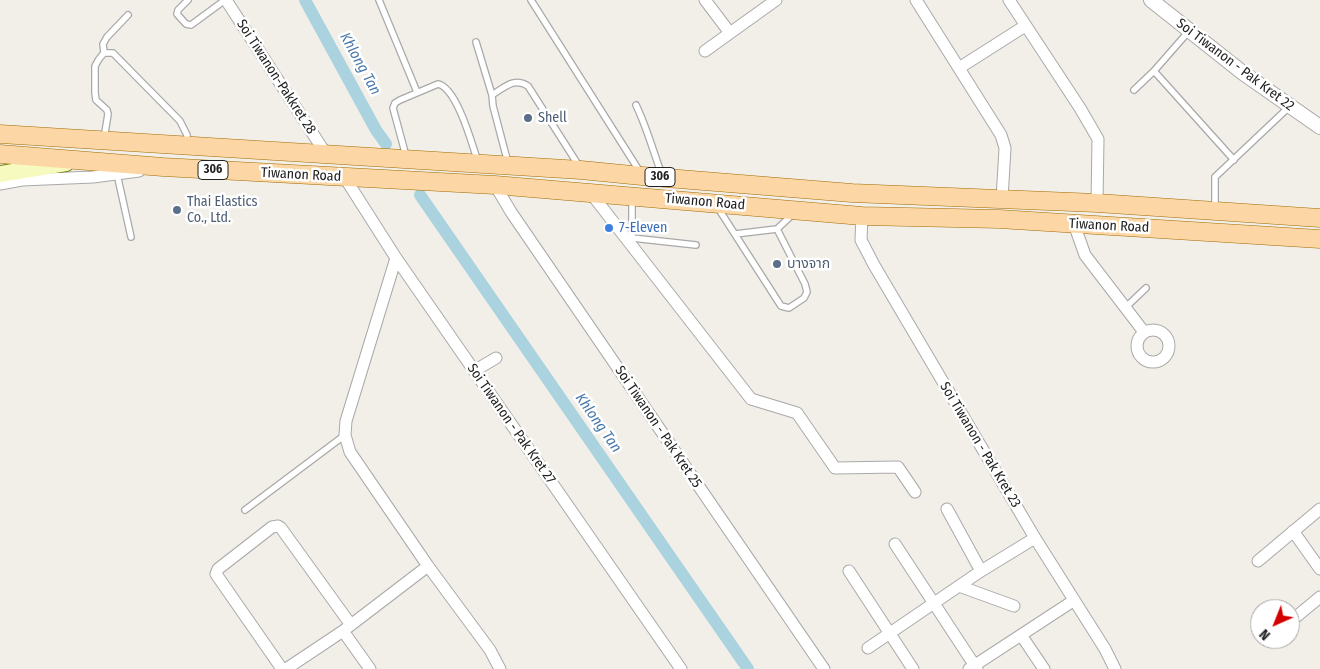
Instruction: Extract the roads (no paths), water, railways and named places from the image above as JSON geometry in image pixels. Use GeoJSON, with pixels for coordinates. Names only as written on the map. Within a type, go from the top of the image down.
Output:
{"type":"FeatureCollection","features":[{"type":"Feature","properties":{"kind":"main road","name":"Tiwanon Road"},"geometry":{"type":"LineString","coordinates":[[0,134],[581,170],[852,193],[1097,203],[1320,218]]}},
{"type":"Feature","properties":{"kind":"main road","name":"Tiwanon Road"},"geometry":{"type":"LineString","coordinates":[[0,154],[163,167],[495,185],[862,216],[930,216],[1320,239]]}},
{"type":"Feature","properties":{"kind":"main road"},"geometry":{"type":"LineString","coordinates":[[0,174],[81,160]]}},
{"type":"Feature","properties":{"kind":"street","name":"Soi Tiwanon-Pakkret 28"},"geometry":{"type":"LineString","coordinates":[[225,0],[326,154]]}},
{"type":"Feature","properties":{"kind":"street"},"geometry":{"type":"LineString","coordinates":[[706,0],[730,33]]}},
{"type":"Feature","properties":{"kind":"street"},"geometry":{"type":"LineString","coordinates":[[705,51],[776,0]]}},
{"type":"Feature","properties":{"kind":"street"},"geometry":{"type":"LineString","coordinates":[[916,0],[1001,135],[1005,148],[1002,199]]}},
{"type":"Feature","properties":{"kind":"street"},"geometry":{"type":"LineString","coordinates":[[1009,0],[1098,138],[1097,203]]}},
{"type":"Feature","properties":{"kind":"street","name":"Soi Tiwanon - Pak Kret 22"},"geometry":{"type":"LineString","coordinates":[[1151,0],[1289,107],[1320,127]]}},
{"type":"Feature","properties":{"kind":"street"},"geometry":{"type":"LineString","coordinates":[[959,68],[1025,26]]}},
{"type":"Feature","properties":{"kind":"street"},"geometry":{"type":"LineString","coordinates":[[0,184],[22,180],[93,177],[163,167]]}},
{"type":"Feature","properties":{"kind":"street","name":"Soi Tiwanon - Pak Kret 27"},"geometry":{"type":"LineString","coordinates":[[345,178],[396,258],[681,669]]}},
{"type":"Feature","properties":{"kind":"street","name":"Soi Tiwanon - Pak Kret 25"},"geometry":{"type":"LineString","coordinates":[[495,185],[511,212],[824,669]]}},
{"type":"Feature","properties":{"kind":"street"},"geometry":{"type":"LineString","coordinates":[[590,192],[751,399],[797,413],[835,468],[898,467],[916,492]]}},
{"type":"Feature","properties":{"kind":"street","name":"Soi Tiwanon - Pak Kret 23"},"geometry":{"type":"LineString","coordinates":[[862,216],[861,240],[874,265],[1111,668]]}},
{"type":"Feature","properties":{"kind":"street"},"geometry":{"type":"LineString","coordinates":[[1074,224],[1085,255],[1144,332]]}},
{"type":"Feature","properties":{"kind":"street"},"geometry":{"type":"LineString","coordinates":[[396,258],[346,421],[346,435],[350,452],[428,566],[490,650],[500,669]]}},
{"type":"Feature","properties":{"kind":"street"},"geometry":{"type":"LineString","coordinates":[[474,371],[496,358]]}},
{"type":"Feature","properties":{"kind":"street"},"geometry":{"type":"LineString","coordinates":[[947,509],[981,571]]}},
{"type":"Feature","properties":{"kind":"street"},"geometry":{"type":"LineString","coordinates":[[1258,562],[1320,509]]}},
{"type":"Feature","properties":{"kind":"street"},"geometry":{"type":"LineString","coordinates":[[282,669],[216,574],[218,569],[272,527],[278,526],[347,628],[370,669]]}},
{"type":"Feature","properties":{"kind":"street"},"geometry":{"type":"LineString","coordinates":[[1293,531],[1320,569]]}},
{"type":"Feature","properties":{"kind":"street"},"geometry":{"type":"LineString","coordinates":[[868,648],[981,571],[1034,538]]}},
{"type":"Feature","properties":{"kind":"street"},"geometry":{"type":"LineString","coordinates":[[895,544],[974,668],[1073,601]]}},
{"type":"Feature","properties":{"kind":"street"},"geometry":{"type":"LineString","coordinates":[[286,669],[347,628],[428,566]]}},
{"type":"Feature","properties":{"kind":"street"},"geometry":{"type":"LineString","coordinates":[[849,571],[913,669]]}},
{"type":"Feature","properties":{"kind":"street"},"geometry":{"type":"LineString","coordinates":[[959,586],[1014,606]]}},
{"type":"Feature","properties":{"kind":"street"},"geometry":{"type":"LineString","coordinates":[[1300,614],[1320,597]]}},
{"type":"Feature","properties":{"kind":"street"},"geometry":{"type":"LineString","coordinates":[[1021,635],[1044,669]]}},
{"type":"Feature","properties":{"kind":"lane"},"geometry":{"type":"LineString","coordinates":[[188,0],[178,10],[177,14],[186,24],[190,25],[225,0]]}},
{"type":"Feature","properties":{"kind":"lane"},"geometry":{"type":"LineString","coordinates":[[380,0],[418,92]]}},
{"type":"Feature","properties":{"kind":"lane"},"geometry":{"type":"LineString","coordinates":[[532,0],[642,176]]}},
{"type":"Feature","properties":{"kind":"lane"},"geometry":{"type":"LineString","coordinates":[[104,53],[103,44],[107,37],[128,15]]}},
{"type":"Feature","properties":{"kind":"lane"},"geometry":{"type":"LineString","coordinates":[[1134,90],[1154,71],[1189,31]]}},
{"type":"Feature","properties":{"kind":"lane"},"geometry":{"type":"LineString","coordinates":[[476,42],[492,94],[493,106],[508,165]]}},
{"type":"Feature","properties":{"kind":"lane"},"geometry":{"type":"LineString","coordinates":[[103,141],[108,114],[107,110],[96,100],[95,66],[98,59],[104,53],[113,53],[180,121],[186,135],[187,146]]}},
{"type":"Feature","properties":{"kind":"lane"},"geometry":{"type":"LineString","coordinates":[[1154,71],[1234,160]]}},
{"type":"Feature","properties":{"kind":"lane"},"geometry":{"type":"LineString","coordinates":[[492,94],[513,82],[522,82],[528,86],[581,170]]}},
{"type":"Feature","properties":{"kind":"lane"},"geometry":{"type":"LineString","coordinates":[[406,158],[397,129],[393,108],[395,102],[438,84],[442,85],[453,97],[479,163]]}},
{"type":"Feature","properties":{"kind":"lane"},"geometry":{"type":"LineString","coordinates":[[636,105],[647,128],[649,143],[663,177]]}},
{"type":"Feature","properties":{"kind":"lane"},"geometry":{"type":"LineString","coordinates":[[1215,211],[1215,177],[1289,107]]}},
{"type":"Feature","properties":{"kind":"lane"},"geometry":{"type":"LineString","coordinates":[[117,174],[131,237]]}},
{"type":"Feature","properties":{"kind":"lane"},"geometry":{"type":"LineString","coordinates":[[632,196],[632,238],[696,245]]}},
{"type":"Feature","properties":{"kind":"lane"},"geometry":{"type":"LineString","coordinates":[[714,202],[782,306],[789,308],[804,298],[807,292],[805,284],[777,230]]}},
{"type":"Feature","properties":{"kind":"lane"},"geometry":{"type":"LineString","coordinates":[[734,234],[777,230],[797,210]]}},
{"type":"Feature","properties":{"kind":"lane"},"geometry":{"type":"LineString","coordinates":[[1126,307],[1146,288]]}},
{"type":"Feature","properties":{"kind":"lane"},"geometry":{"type":"LineString","coordinates":[[245,510],[346,435]]}},
{"type":"Feature","properties":{"kind":"waterway","name":"Khlong Tan"},"geometry":{"type":"LineString","coordinates":[[305,0],[376,130],[386,144]]}},
{"type":"Feature","properties":{"kind":"waterway","name":"Khlong Tan"},"geometry":{"type":"LineString","coordinates":[[420,195],[748,669]]}},
{"type":"Feature","properties":{"kind":"place","name":"Shell"},"geometry":{"type":"Point","coordinates":[528,118]}},
{"type":"Feature","properties":{"kind":"place","name":"Thai Elastics Co., Ltd."},"geometry":{"type":"Point","coordinates":[177,210]}},
{"type":"Feature","properties":{"kind":"place","name":"7-Eleven"},"geometry":{"type":"Point","coordinates":[609,228]}},
{"type":"Feature","properties":{"kind":"place","name":"บางจาก"},"geometry":{"type":"Point","coordinates":[777,264]}}]}
